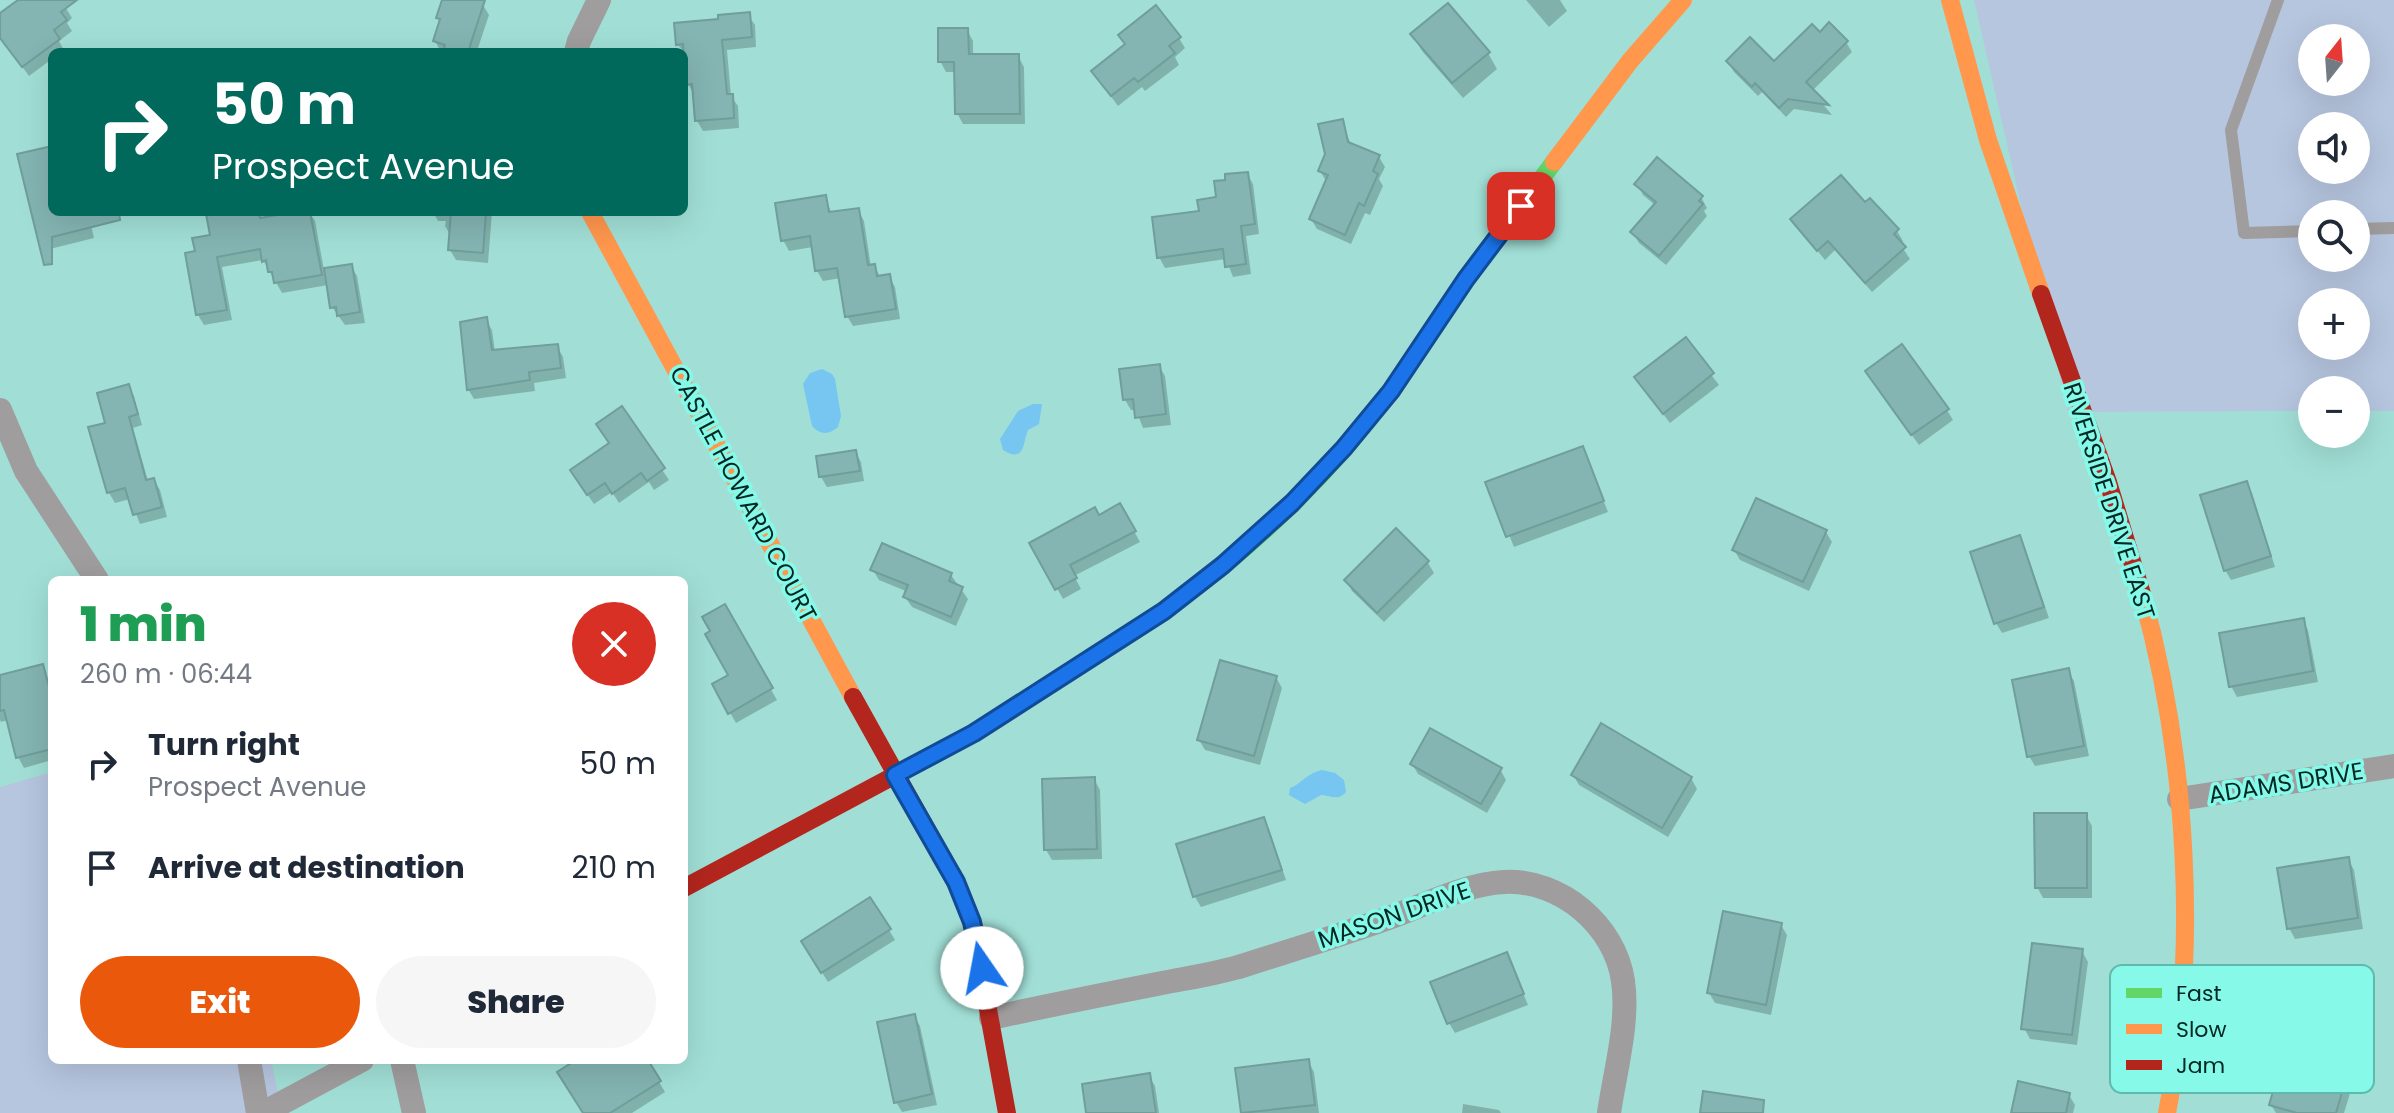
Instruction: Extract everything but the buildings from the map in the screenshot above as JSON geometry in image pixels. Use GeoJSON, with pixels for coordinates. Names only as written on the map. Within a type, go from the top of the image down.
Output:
{"type":"FeatureCollection","features":[{"type":"Feature","properties":{"kind":"street"},"geometry":{"type":"LineString","coordinates":[[578,48],[599,0]]}},
{"type":"Feature","properties":{"kind":"street"},"geometry":{"type":"LineString","coordinates":[[688,886],[974,733],[1164,611],[1223,565],[1292,503],[1344,448],[1391,391],[1475,267],[1630,61],[1683,0]]}},
{"type":"Feature","properties":{"kind":"street","name":"RIVERSIDE DRIVE EAST"},"geometry":{"type":"LineString","coordinates":[[1950,0],[1966,72],[1995,163],[2130,550],[2150,625],[2168,711],[2179,799],[2184,909],[2183,965]]}},
{"type":"Feature","properties":{"kind":"street","name":"CASTLE HOWARD COURT"},"geometry":{"type":"LineString","coordinates":[[592,216],[962,895],[972,922],[1007,1113]]}},
{"type":"Feature","properties":{"kind":"street"},"geometry":{"type":"LineString","coordinates":[[0,410],[26,471],[94,576]]}},
{"type":"Feature","properties":{"kind":"street","name":"ADAMS DRIVE"},"geometry":{"type":"LineString","coordinates":[[2179,799],[2394,766]]}},
{"type":"Feature","properties":{"kind":"street","name":"MASON DRIVE"},"geometry":{"type":"LineString","coordinates":[[991,1018],[1238,967],[1349,932],[1479,885],[1506,882],[1532,885],[1558,893],[1580,908],[1599,926],[1614,951],[1623,979],[1625,1005],[1609,1113]]}},
{"type":"Feature","properties":{"kind":"street"},"geometry":{"type":"LineString","coordinates":[[250,1064],[260,1113],[354,1064]]}},
{"type":"Feature","properties":{"kind":"street"},"geometry":{"type":"LineString","coordinates":[[403,1064],[414,1113]]}},
{"type":"Feature","properties":{"kind":"street","name":"RIVERSIDE DRIVE EAST"},"geometry":{"type":"LineString","coordinates":[[2167,1113],[2171,1093]]}},
{"type":"Feature","properties":{"kind":"lane"},"geometry":{"type":"LineString","coordinates":[[2278,0],[2231,130],[2244,233],[2298,231]]}},
{"type":"Feature","properties":{"kind":"lane"},"geometry":{"type":"LineString","coordinates":[[2370,229],[2394,228]]}},
{"type":"Feature","properties":{"kind":"shaded area"},"geometry":{"type":"Polygon","coordinates":[[[1974,0],[2394,0],[2394,411],[2370,411],[2370,376],[2298,376],[2298,411],[2068,412],[1974,0]]]}},
{"type":"Feature","properties":{"kind":"shaded area"},"geometry":{"type":"Polygon","coordinates":[[[48,773],[48,1064],[272,1064],[281,1108],[273,1113],[0,1113],[0,787],[48,773]]]}},
{"type":"Feature","properties":{"kind":"water"},"geometry":{"type":"Polygon","coordinates":[[[822,369],[835,379],[841,416],[838,427],[825,433],[812,426],[803,384],[810,373],[822,369]]]}},
{"type":"Feature","properties":{"kind":"water"},"geometry":{"type":"Polygon","coordinates":[[[1033,404],[1042,404],[1039,424],[1028,430],[1022,450],[1010,454],[1003,450],[1000,439],[1018,411],[1033,404]]]}},
{"type":"Feature","properties":{"kind":"water"},"geometry":{"type":"Polygon","coordinates":[[[1322,770],[1335,773],[1344,780],[1346,792],[1343,795],[1321,795],[1305,804],[1289,795],[1290,788],[1322,770]]]}},
{"type":"Feature","properties":{"kind":"traffic: fast"},"geometry":{"type":"LineString","coordinates":[[1134,630],[1206,580],[1240,552],[1336,458],[1391,390],[1456,293],[1554,162]]}},
{"type":"Feature","properties":{"kind":"traffic: slow"},"geometry":{"type":"LineString","coordinates":[[1554,162],[1630,61],[1683,0]]}},
{"type":"Feature","properties":{"kind":"traffic: slow"},"geometry":{"type":"LineString","coordinates":[[1950,0],[1988,140],[2041,294]]}},
{"type":"Feature","properties":{"kind":"traffic: slow"},"geometry":{"type":"LineString","coordinates":[[592,216],[853,697]]}},
{"type":"Feature","properties":{"kind":"traffic: slow"},"geometry":{"type":"LineString","coordinates":[[2142,594],[2157,656],[2178,786],[2183,852],[2184,965]]}},
{"type":"Feature","properties":{"kind":"traffic: slow"},"geometry":{"type":"LineString","coordinates":[[2167,1113],[2170,1093]]}},
{"type":"Feature","properties":{"kind":"traffic: jam"},"geometry":{"type":"LineString","coordinates":[[2041,294],[2108,482],[2142,594]]}},
{"type":"Feature","properties":{"kind":"traffic: jam"},"geometry":{"type":"LineString","coordinates":[[688,886],[974,733],[1134,630]]}},
{"type":"Feature","properties":{"kind":"traffic: jam"},"geometry":{"type":"LineString","coordinates":[[853,697],[956,882],[972,922],[1007,1113]]}},
{"type":"Feature","properties":{"kind":"route"},"geometry":{"type":"LineString","coordinates":[[982,968],[972,922],[956,882],[895,775],[974,733],[1164,611],[1223,565],[1292,503],[1344,448],[1391,391],[1466,279],[1521,206]]}}]}
